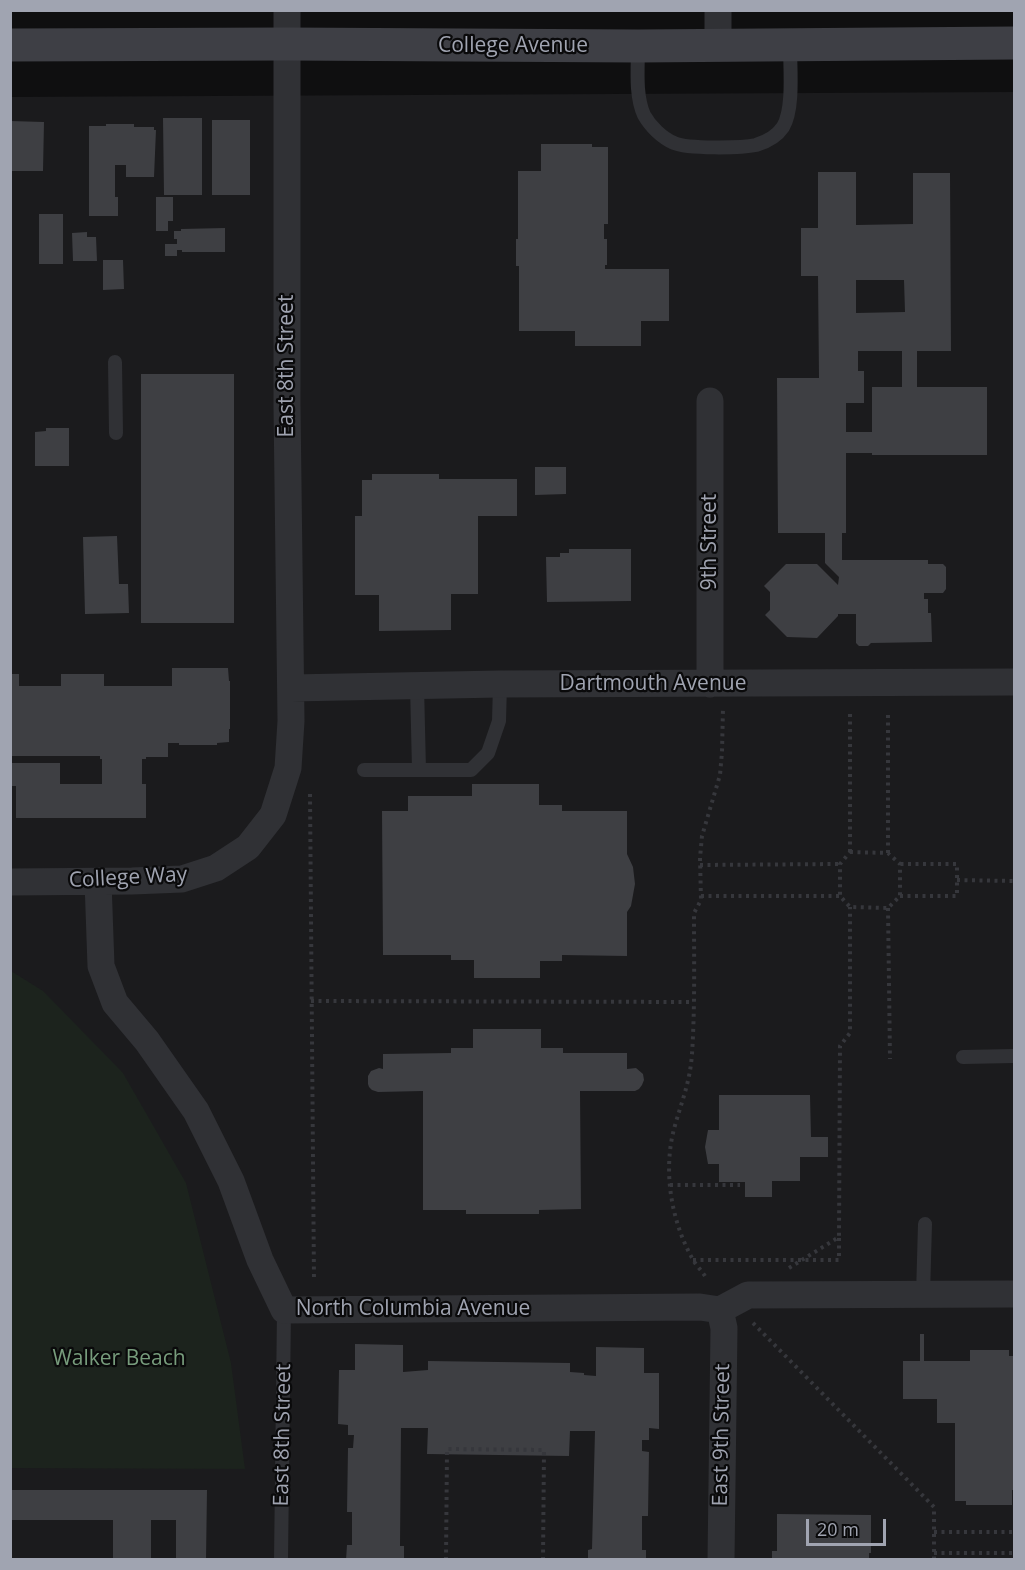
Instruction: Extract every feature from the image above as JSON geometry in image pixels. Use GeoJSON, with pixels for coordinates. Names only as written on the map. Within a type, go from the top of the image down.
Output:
{"type":"FeatureCollection","features":[{"type":"Feature","properties":{"kind":"street","name":"East 8th Street"},"geometry":{"type":"LineString","coordinates":[[287,10],[286,406],[291,687]]}},
{"type":"Feature","properties":{"kind":"street"},"geometry":{"type":"LineString","coordinates":[[718,10],[718,45]]}},
{"type":"Feature","properties":{"kind":"street","name":"College Avenue"},"geometry":{"type":"LineString","coordinates":[[10,45],[638,46],[1014,43]]}},
{"type":"Feature","properties":{"kind":"street","name":"9th Street"},"geometry":{"type":"LineString","coordinates":[[710,401],[716,684]]}},
{"type":"Feature","properties":{"kind":"street","name":"Dartmouth Avenue"},"geometry":{"type":"LineString","coordinates":[[291,687],[1014,682]]}},
{"type":"Feature","properties":{"kind":"street","name":"College Way"},"geometry":{"type":"LineString","coordinates":[[10,882],[182,879],[216,868],[248,847],[273,815],[288,768],[291,687]]}},
{"type":"Feature","properties":{"kind":"street","name":"North Columbia Avenue"},"geometry":{"type":"LineString","coordinates":[[98,881],[101,966],[115,1004],[147,1041],[196,1111],[231,1181],[260,1260],[284,1310],[700,1307],[720,1310]]}},
{"type":"Feature","properties":{"kind":"street"},"geometry":{"type":"LineString","coordinates":[[720,1310],[748,1295],[1014,1294]]}},
{"type":"Feature","properties":{"kind":"street","name":"East 9th Street"},"geometry":{"type":"LineString","coordinates":[[720,1310],[724,1328],[721,1560]]}},
{"type":"Feature","properties":{"kind":"lane"},"geometry":{"type":"LineString","coordinates":[[638,46],[639,93],[644,115],[659,134],[675,144],[737,146],[757,144],[774,137],[783,127],[789,111],[790,44]]}},
{"type":"Feature","properties":{"kind":"lane"},"geometry":{"type":"LineString","coordinates":[[115,362],[116,433]]}},
{"type":"Feature","properties":{"kind":"lane"},"geometry":{"type":"LineString","coordinates":[[364,770],[471,770],[489,753],[499,721],[500,684]]}},
{"type":"Feature","properties":{"kind":"lane"},"geometry":{"type":"LineString","coordinates":[[417,685],[419,770]]}},
{"type":"Feature","properties":{"kind":"lane"},"geometry":{"type":"LineString","coordinates":[[963,1057],[1014,1056]]}},
{"type":"Feature","properties":{"kind":"lane"},"geometry":{"type":"LineString","coordinates":[[923,1295],[925,1224]]}},
{"type":"Feature","properties":{"kind":"lane","name":"East 8th Street"},"geometry":{"type":"LineString","coordinates":[[281,1560],[284,1310]]}},
{"type":"Feature","properties":{"kind":"path"},"geometry":{"type":"LineString","coordinates":[[705,1276],[693,1260],[677,1221],[670,1185],[669,1157],[673,1131],[690,1079],[693,913],[701,900],[702,836],[720,775],[722,752],[716,684]]}},
{"type":"Feature","properties":{"kind":"path"},"geometry":{"type":"LineString","coordinates":[[693,1260],[839,1260],[840,1047],[850,1033],[850,907],[840,896],[840,864],[850,852],[850,714]]}},
{"type":"Feature","properties":{"kind":"path"},"geometry":{"type":"LineString","coordinates":[[888,715],[888,853]]}},
{"type":"Feature","properties":{"kind":"path"},"geometry":{"type":"LineString","coordinates":[[309,795],[314,1281]]}},
{"type":"Feature","properties":{"kind":"path"},"geometry":{"type":"LineString","coordinates":[[850,852],[888,853],[900,864],[957,864],[957,896],[900,896]]}},
{"type":"Feature","properties":{"kind":"path"},"geometry":{"type":"LineString","coordinates":[[700,865],[840,864]]}},
{"type":"Feature","properties":{"kind":"path"},"geometry":{"type":"LineString","coordinates":[[890,1059],[888,908],[900,896],[900,864]]}},
{"type":"Feature","properties":{"kind":"path"},"geometry":{"type":"LineString","coordinates":[[957,880],[1014,881]]}},
{"type":"Feature","properties":{"kind":"path"},"geometry":{"type":"LineString","coordinates":[[701,896],[840,896]]}},
{"type":"Feature","properties":{"kind":"path"},"geometry":{"type":"LineString","coordinates":[[850,907],[888,908]]}},
{"type":"Feature","properties":{"kind":"path"},"geometry":{"type":"LineString","coordinates":[[311,1001],[693,1002]]}},
{"type":"Feature","properties":{"kind":"path"},"geometry":{"type":"LineString","coordinates":[[670,1185],[740,1185]]}},
{"type":"Feature","properties":{"kind":"path"},"geometry":{"type":"LineString","coordinates":[[789,1273],[789,1267],[839,1237]]}},
{"type":"Feature","properties":{"kind":"path"},"geometry":{"type":"LineString","coordinates":[[753,1323],[934,1508],[934,1560]]}},
{"type":"Feature","properties":{"kind":"path"},"geometry":{"type":"LineString","coordinates":[[446,1560],[447,1449],[544,1450],[543,1560]]}},
{"type":"Feature","properties":{"kind":"path"},"geometry":{"type":"LineString","coordinates":[[934,1532],[1014,1532]]}},
{"type":"Feature","properties":{"kind":"path"},"geometry":{"type":"LineString","coordinates":[[934,1553],[1014,1553]]}},
{"type":"Feature","properties":{"kind":"shaded area"},"geometry":{"type":"Polygon","coordinates":[[[1014,92],[1014,1559],[11,1559],[11,97],[1014,92]]]}},
{"type":"Feature","properties":{"kind":"green space","name":"Walker Beach"},"geometry":{"type":"Polygon","coordinates":[[[11,971],[43,991],[123,1073],[186,1183],[231,1363],[245,1469],[11,1468],[11,971]]]}},
{"type":"Feature","properties":{"kind":"building"},"geometry":{"type":"Polygon","coordinates":[[[163,118],[202,118],[202,195],[164,195],[163,118]]]}},
{"type":"Feature","properties":{"kind":"building"},"geometry":{"type":"Polygon","coordinates":[[[212,120],[250,120],[250,195],[212,195],[212,120]]]}},
{"type":"Feature","properties":{"kind":"building"},"geometry":{"type":"Polygon","coordinates":[[[10,121],[44,122],[43,171],[10,171],[10,121]]]}},
{"type":"Feature","properties":{"kind":"building"},"geometry":{"type":"Polygon","coordinates":[[[106,124],[154,127],[156,130],[154,177],[126,177],[126,165],[115,165],[115,197],[118,197],[118,216],[89,216],[89,126],[106,126],[106,124]]]}},
{"type":"Feature","properties":{"kind":"building"},"geometry":{"type":"Polygon","coordinates":[[[541,144],[592,144],[592,147],[608,147],[608,224],[604,224],[604,239],[607,239],[605,269],[669,269],[669,321],[641,321],[641,346],[575,346],[575,331],[519,331],[519,266],[516,266],[518,171],[541,171],[541,144]]]}},
{"type":"Feature","properties":{"kind":"building"},"geometry":{"type":"Polygon","coordinates":[[[818,172],[856,172],[856,225],[913,224],[913,173],[950,173],[951,351],[917,351],[917,387],[987,387],[987,455],[846,453],[846,533],[842,533],[842,560],[928,560],[928,564],[943,564],[946,567],[946,589],[943,593],[924,593],[924,599],[928,599],[928,613],[931,613],[932,642],[871,643],[868,646],[859,646],[856,643],[856,614],[838,614],[817,638],[787,637],[765,615],[770,610],[770,592],[764,586],[786,564],[817,564],[838,585],[839,577],[825,563],[825,533],[778,533],[777,378],[819,378],[818,276],[801,276],[801,228],[818,228],[818,172]],[[856,280],[856,313],[905,312],[904,280],[856,280]],[[858,351],[858,371],[864,371],[864,403],[846,403],[846,432],[872,432],[872,387],[902,387],[902,351],[858,351]]]}},
{"type":"Feature","properties":{"kind":"building"},"geometry":{"type":"Polygon","coordinates":[[[156,197],[173,197],[173,221],[168,221],[168,231],[156,231],[156,197]]]}},
{"type":"Feature","properties":{"kind":"building"},"geometry":{"type":"Polygon","coordinates":[[[39,214],[63,214],[63,264],[39,264],[39,214]]]}},
{"type":"Feature","properties":{"kind":"building"},"geometry":{"type":"Polygon","coordinates":[[[225,228],[225,252],[177,250],[177,256],[165,256],[165,244],[177,244],[174,231],[225,228]]]}},
{"type":"Feature","properties":{"kind":"building"},"geometry":{"type":"Polygon","coordinates":[[[87,232],[87,237],[96,237],[97,261],[73,261],[72,233],[87,232]]]}},
{"type":"Feature","properties":{"kind":"building"},"geometry":{"type":"Polygon","coordinates":[[[103,260],[123,260],[124,289],[103,290],[103,260]]]}},
{"type":"Feature","properties":{"kind":"building"},"geometry":{"type":"Polygon","coordinates":[[[141,374],[234,374],[234,623],[141,623],[141,374]]]}},
{"type":"Feature","properties":{"kind":"building"},"geometry":{"type":"Polygon","coordinates":[[[46,428],[69,428],[69,466],[35,466],[35,432],[46,431],[46,428]]]}},
{"type":"Feature","properties":{"kind":"building"},"geometry":{"type":"Polygon","coordinates":[[[535,467],[566,467],[566,494],[535,495],[535,467]]]}},
{"type":"Feature","properties":{"kind":"building"},"geometry":{"type":"Polygon","coordinates":[[[372,474],[439,474],[439,479],[517,479],[517,516],[478,516],[478,594],[451,594],[451,630],[379,631],[379,595],[355,595],[355,516],[362,516],[362,480],[372,480],[372,474]]]}},
{"type":"Feature","properties":{"kind":"building"},"geometry":{"type":"Polygon","coordinates":[[[117,536],[119,584],[128,584],[129,613],[85,614],[83,537],[117,536]]]}},
{"type":"Feature","properties":{"kind":"building"},"geometry":{"type":"Polygon","coordinates":[[[569,549],[631,549],[631,601],[547,602],[546,557],[560,557],[560,553],[569,553],[569,549]]]}},
{"type":"Feature","properties":{"kind":"building"},"geometry":{"type":"Polygon","coordinates":[[[172,668],[228,668],[230,681],[229,742],[217,743],[217,745],[168,743],[168,757],[142,759],[142,784],[146,784],[146,818],[16,818],[16,786],[11,786],[11,763],[60,763],[60,784],[102,784],[102,759],[100,756],[10,756],[10,674],[19,674],[19,686],[61,686],[61,674],[104,674],[104,686],[172,686],[172,668]]]}},
{"type":"Feature","properties":{"kind":"building"},"geometry":{"type":"Polygon","coordinates":[[[472,784],[539,784],[539,805],[562,805],[562,811],[627,811],[627,854],[633,867],[635,884],[631,906],[627,912],[627,956],[562,955],[562,961],[540,961],[540,978],[474,978],[474,960],[451,960],[451,955],[383,955],[382,811],[408,811],[408,796],[472,796],[472,784]]]}},
{"type":"Feature","properties":{"kind":"building"},"geometry":{"type":"Polygon","coordinates":[[[473,1029],[541,1029],[541,1048],[563,1048],[563,1053],[627,1053],[627,1069],[636,1068],[643,1074],[642,1085],[635,1091],[580,1091],[581,1209],[539,1210],[539,1214],[466,1214],[466,1210],[423,1210],[423,1091],[378,1092],[369,1087],[368,1076],[371,1071],[383,1069],[383,1054],[451,1053],[451,1048],[473,1048],[473,1029]]]}},
{"type":"Feature","properties":{"kind":"building"},"geometry":{"type":"Polygon","coordinates":[[[719,1095],[810,1095],[811,1137],[828,1137],[828,1157],[800,1157],[800,1181],[772,1181],[772,1197],[745,1197],[745,1182],[719,1182],[719,1164],[708,1164],[705,1147],[708,1130],[719,1130],[719,1095]]]}},
{"type":"Feature","properties":{"kind":"building"},"geometry":{"type":"Polygon","coordinates":[[[920,1334],[924,1334],[924,1361],[970,1361],[970,1350],[1009,1350],[1009,1356],[1014,1356],[1012,1505],[966,1505],[966,1501],[955,1501],[955,1423],[937,1423],[937,1399],[903,1399],[903,1361],[920,1361],[920,1334]]]}},
{"type":"Feature","properties":{"kind":"building"},"geometry":{"type":"Polygon","coordinates":[[[355,1344],[403,1345],[403,1372],[428,1370],[428,1361],[570,1363],[570,1372],[596,1376],[596,1347],[644,1348],[644,1373],[659,1373],[659,1429],[649,1428],[649,1440],[642,1440],[642,1451],[649,1452],[648,1516],[642,1516],[642,1550],[646,1550],[646,1560],[588,1560],[588,1550],[592,1549],[595,1431],[570,1431],[569,1456],[427,1454],[428,1428],[401,1428],[400,1546],[404,1546],[404,1560],[346,1560],[347,1545],[352,1545],[352,1512],[347,1512],[348,1448],[353,1448],[354,1435],[348,1435],[348,1425],[338,1424],[339,1370],[355,1370],[355,1344]]]}},
{"type":"Feature","properties":{"kind":"building"},"geometry":{"type":"Polygon","coordinates":[[[10,1490],[207,1490],[206,1560],[176,1560],[176,1520],[151,1520],[151,1560],[113,1560],[113,1520],[10,1520],[10,1490]]]}},
{"type":"Feature","properties":{"kind":"building"},"geometry":{"type":"Polygon","coordinates":[[[777,1514],[871,1515],[869,1560],[772,1560],[772,1551],[777,1551],[777,1514]]]}}]}
